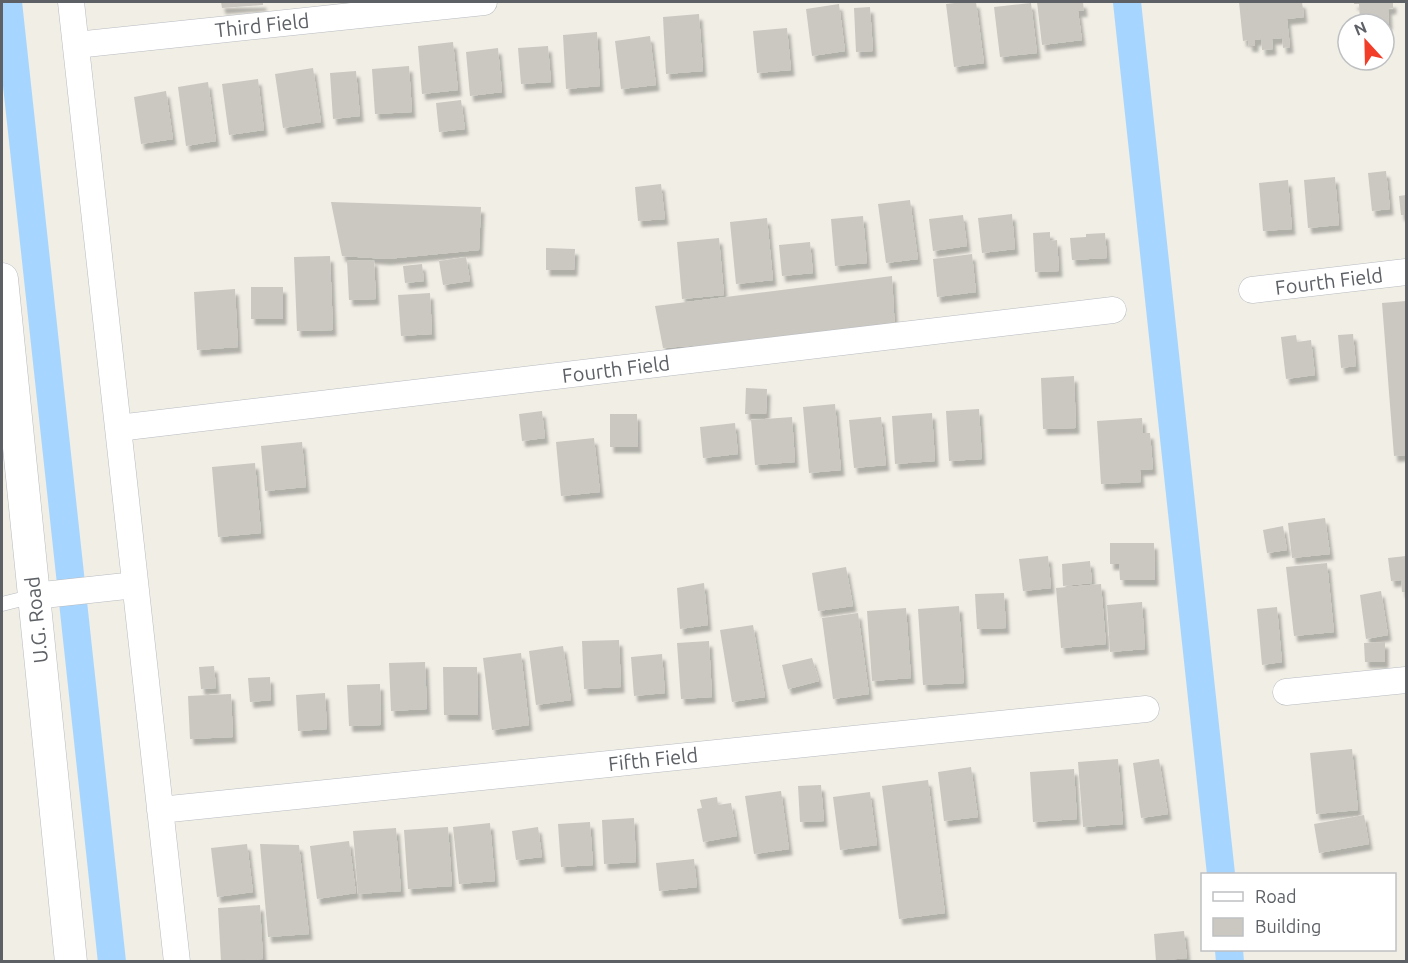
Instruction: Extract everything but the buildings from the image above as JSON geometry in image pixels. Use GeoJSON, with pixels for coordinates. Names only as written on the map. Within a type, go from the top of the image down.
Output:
{"type":"FeatureCollection","features":[{"type":"Feature","properties":{"kind":"street"},"geometry":{"type":"LineString","coordinates":[[71,2],[177,962]]}},
{"type":"Feature","properties":{"kind":"street","name":"Third Field"},"geometry":{"type":"LineString","coordinates":[[76,45],[484,2]]}},
{"type":"Feature","properties":{"kind":"street","name":"Fourth Field"},"geometry":{"type":"LineString","coordinates":[[1252,290],[1407,272]]}},
{"type":"Feature","properties":{"kind":"street","name":"U.G. Road"},"geometry":{"type":"LineString","coordinates":[[2,279],[71,962]]}},
{"type":"Feature","properties":{"kind":"street","name":"Fourth Field"},"geometry":{"type":"LineString","coordinates":[[118,428],[1113,310]]}},
{"type":"Feature","properties":{"kind":"street"},"geometry":{"type":"LineString","coordinates":[[34,596],[135,585]]}},
{"type":"Feature","properties":{"kind":"street"},"geometry":{"type":"LineString","coordinates":[[1286,692],[1407,680]]}},
{"type":"Feature","properties":{"kind":"street","name":"Fifth Field"},"geometry":{"type":"LineString","coordinates":[[160,810],[1146,709]]}},
{"type":"Feature","properties":{"kind":"lane"},"geometry":{"type":"LineString","coordinates":[[2,604],[34,596]]}},
{"type":"Feature","properties":{"kind":"waterway"},"geometry":{"type":"LineString","coordinates":[[8,2],[112,962]]}},
{"type":"Feature","properties":{"kind":"waterway"},"geometry":{"type":"LineString","coordinates":[[1127,2],[1221,873]]}},
{"type":"Feature","properties":{"kind":"waterway"},"geometry":{"type":"LineString","coordinates":[[1229,951],[1230,962]]}}]}
